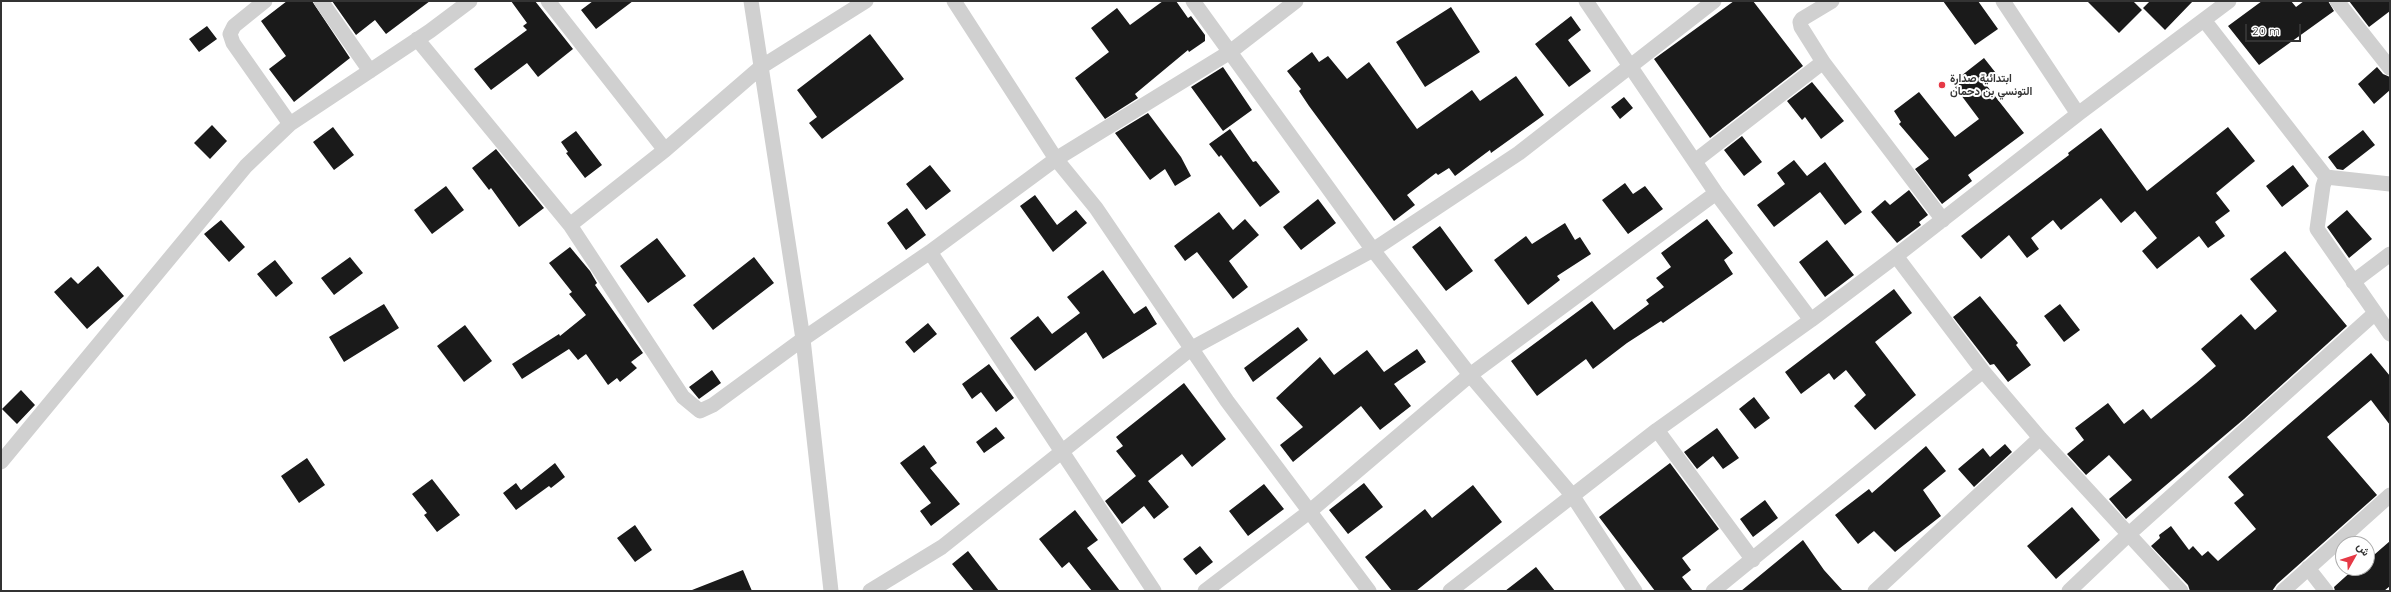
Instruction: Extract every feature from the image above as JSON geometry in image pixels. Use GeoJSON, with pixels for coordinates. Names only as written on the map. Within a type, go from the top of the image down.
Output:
{"type":"FeatureCollection","features":[{"type":"Feature","properties":{"kind":"street"},"geometry":{"type":"LineString","coordinates":[[265,1],[234,26],[230,34],[233,43],[290,124]]}},
{"type":"Feature","properties":{"kind":"street"},"geometry":{"type":"LineString","coordinates":[[321,1],[370,71]]}},
{"type":"Feature","properties":{"kind":"street"},"geometry":{"type":"LineString","coordinates":[[1,462],[246,166],[290,124],[417,39],[470,1]]}},
{"type":"Feature","properties":{"kind":"street"},"geometry":{"type":"LineString","coordinates":[[548,1],[665,150]]}},
{"type":"Feature","properties":{"kind":"street"},"geometry":{"type":"LineString","coordinates":[[751,1],[803,339],[831,591]]}},
{"type":"Feature","properties":{"kind":"street"},"geometry":{"type":"LineString","coordinates":[[570,225],[665,150],[761,67],[866,1]]}},
{"type":"Feature","properties":{"kind":"street"},"geometry":{"type":"LineString","coordinates":[[954,1],[1056,159],[1096,208],[1227,401],[1369,591]]}},
{"type":"Feature","properties":{"kind":"street"},"geometry":{"type":"LineString","coordinates":[[1193,1],[1373,250],[1470,376],[1572,495],[1635,591]]}},
{"type":"Feature","properties":{"kind":"street"},"geometry":{"type":"LineString","coordinates":[[417,39],[570,225],[683,397],[700,411],[712,405],[803,339],[930,252],[1056,159],[1230,52],[1296,1]]}},
{"type":"Feature","properties":{"kind":"street"},"geometry":{"type":"LineString","coordinates":[[1586,1],[1716,192],[1811,320]]}},
{"type":"Feature","properties":{"kind":"street"},"geometry":{"type":"LineString","coordinates":[[870,591],[942,547],[1192,348],[1373,250],[1519,153],[1714,1]]}},
{"type":"Feature","properties":{"kind":"street"},"geometry":{"type":"LineString","coordinates":[[1832,1],[1800,22],[1801,27],[1823,62],[1943,220]]}},
{"type":"Feature","properties":{"kind":"street"},"geometry":{"type":"LineString","coordinates":[[1450,591],[1657,430],[1811,320],[1943,220],[2078,114],[2229,1]]}},
{"type":"Feature","properties":{"kind":"street"},"geometry":{"type":"LineString","coordinates":[[2338,1],[2390,68]]}},
{"type":"Feature","properties":{"kind":"street"},"geometry":{"type":"LineString","coordinates":[[2005,2],[2078,114]]}},
{"type":"Feature","properties":{"kind":"street"},"geometry":{"type":"LineString","coordinates":[[2204,20],[2326,177],[2390,184]]}},
{"type":"Feature","properties":{"kind":"street"},"geometry":{"type":"LineString","coordinates":[[1695,160],[1823,62]]}},
{"type":"Feature","properties":{"kind":"street"},"geometry":{"type":"LineString","coordinates":[[2326,177],[2323,186],[2317,230],[2374,314],[2390,334]]}},
{"type":"Feature","properties":{"kind":"street"},"geometry":{"type":"LineString","coordinates":[[1205,591],[1309,512],[1470,376],[1716,192]]}},
{"type":"Feature","properties":{"kind":"street"},"geometry":{"type":"LineString","coordinates":[[930,252],[1154,591]]}},
{"type":"Feature","properties":{"kind":"street"},"geometry":{"type":"LineString","coordinates":[[2353,282],[2390,254]]}},
{"type":"Feature","properties":{"kind":"street"},"geometry":{"type":"LineString","coordinates":[[1896,256],[1983,371],[2040,438],[2181,591]]}},
{"type":"Feature","properties":{"kind":"street"},"geometry":{"type":"LineString","coordinates":[[2069,591],[2129,534],[2374,314]]}},
{"type":"Feature","properties":{"kind":"street"},"geometry":{"type":"LineString","coordinates":[[1713,591],[1753,560],[1983,371]]}},
{"type":"Feature","properties":{"kind":"street"},"geometry":{"type":"LineString","coordinates":[[1657,430],[1753,560]]}},
{"type":"Feature","properties":{"kind":"street"},"geometry":{"type":"LineString","coordinates":[[1875,591],[2040,438]]}},
{"type":"Feature","properties":{"kind":"street"},"geometry":{"type":"LineString","coordinates":[[2283,591],[2390,495]]}},
{"type":"Feature","properties":{"kind":"street"},"geometry":{"type":"LineString","coordinates":[[2308,568],[2326,591]]}},
{"type":"Feature","properties":{"kind":"building"},"geometry":{"type":"Polygon","coordinates":[[[287,1],[312,1],[350,58],[294,102],[269,69],[286,56],[261,21],[287,1]]]}},
{"type":"Feature","properties":{"kind":"building"},"geometry":{"type":"Polygon","coordinates":[[[332,1],[430,1],[386,34],[375,20],[356,35],[332,1]]]}},
{"type":"Feature","properties":{"kind":"building"},"geometry":{"type":"Polygon","coordinates":[[[511,1],[535,1],[573,49],[538,77],[527,63],[491,90],[474,69],[527,30],[523,26],[527,23],[511,1]]]}},
{"type":"Feature","properties":{"kind":"building"},"geometry":{"type":"Polygon","coordinates":[[[593,1],[633,1],[596,29],[581,10],[593,1]]]}},
{"type":"Feature","properties":{"kind":"building"},"geometry":{"type":"Polygon","coordinates":[[[1163,1],[1176,1],[1188,18],[1191,16],[1205,35],[1205,41],[1189,52],[1188,50],[1135,94],[1138,98],[1105,119],[1075,78],[1109,52],[1091,28],[1117,8],[1130,25],[1163,1]]]}},
{"type":"Feature","properties":{"kind":"building"},"geometry":{"type":"Polygon","coordinates":[[[1734,1],[1753,1],[1803,66],[1710,138],[1654,59],[1734,1]]]}},
{"type":"Feature","properties":{"kind":"building"},"geometry":{"type":"Polygon","coordinates":[[[1943,1],[1978,1],[1998,29],[1975,45],[1943,1]]]}},
{"type":"Feature","properties":{"kind":"building"},"geometry":{"type":"Polygon","coordinates":[[[2087,1],[2133,1],[2142,10],[2119,33],[2087,1]]]}},
{"type":"Feature","properties":{"kind":"building"},"geometry":{"type":"Polygon","coordinates":[[[2150,1],[2193,1],[2165,30],[2143,8],[2150,1]]]}},
{"type":"Feature","properties":{"kind":"building"},"geometry":{"type":"Polygon","coordinates":[[[2262,1],[2291,1],[2296,7],[2304,1],[2328,1],[2334,11],[2259,65],[2228,26],[2262,1]]]}},
{"type":"Feature","properties":{"kind":"building"},"geometry":{"type":"Polygon","coordinates":[[[2349,1],[2390,1],[2390,11],[2369,27],[2349,1]]]}},
{"type":"Feature","properties":{"kind":"building"},"geometry":{"type":"Polygon","coordinates":[[[1451,7],[1480,52],[1425,87],[1396,42],[1451,7]]]}},
{"type":"Feature","properties":{"kind":"building"},"geometry":{"type":"Polygon","coordinates":[[[1571,16],[1581,30],[1568,40],[1591,71],[1569,87],[1535,44],[1571,16]]]}},
{"type":"Feature","properties":{"kind":"building"},"geometry":{"type":"Polygon","coordinates":[[[207,26],[217,39],[199,52],[189,39],[207,26]]]}},
{"type":"Feature","properties":{"kind":"building"},"geometry":{"type":"Polygon","coordinates":[[[870,34],[904,79],[822,139],[809,123],[817,117],[797,90],[870,34]]]}},
{"type":"Feature","properties":{"kind":"building"},"geometry":{"type":"Polygon","coordinates":[[[1312,52],[1319,62],[1328,56],[1347,79],[1369,62],[1417,129],[1472,90],[1480,101],[1516,76],[1544,115],[1491,153],[1490,150],[1455,176],[1449,168],[1438,175],[1436,173],[1407,195],[1415,205],[1394,221],[1309,106],[1299,91],[1301,89],[1287,71],[1312,52]]]}},
{"type":"Feature","properties":{"kind":"building"},"geometry":{"type":"Polygon","coordinates":[[[1984,58],[1999,77],[1987,86],[2024,133],[1968,175],[1972,181],[1942,204],[1915,169],[1929,159],[1899,124],[1901,122],[1894,111],[1919,92],[1955,137],[1979,119],[1952,83],[1984,58]]]}},
{"type":"Feature","properties":{"kind":"building"},"geometry":{"type":"Polygon","coordinates":[[[1223,67],[1252,110],[1223,131],[1191,87],[1223,67]]]}},
{"type":"Feature","properties":{"kind":"building"},"geometry":{"type":"Polygon","coordinates":[[[2377,67],[2383,74],[2390,77],[2390,90],[2374,104],[2358,84],[2377,67]]]}},
{"type":"Feature","properties":{"kind":"building"},"geometry":{"type":"Polygon","coordinates":[[[1812,82],[1844,121],[1821,139],[1805,117],[1802,120],[1787,101],[1812,82]]]}},
{"type":"Feature","properties":{"kind":"building"},"geometry":{"type":"Polygon","coordinates":[[[1624,97],[1633,108],[1620,119],[1611,107],[1624,97]]]}},
{"type":"Feature","properties":{"kind":"building"},"geometry":{"type":"Polygon","coordinates":[[[1148,113],[1181,157],[1191,176],[1175,186],[1165,169],[1150,180],[1115,133],[1148,113]]]}},
{"type":"Feature","properties":{"kind":"building"},"geometry":{"type":"Polygon","coordinates":[[[212,125],[227,141],[210,159],[194,143],[212,125]]]}},
{"type":"Feature","properties":{"kind":"building"},"geometry":{"type":"Polygon","coordinates":[[[333,127],[354,155],[334,170],[313,142],[333,127]]]}},
{"type":"Feature","properties":{"kind":"building"},"geometry":{"type":"Polygon","coordinates":[[[2228,127],[2255,161],[2216,193],[2230,211],[2215,222],[2225,236],[2208,248],[2199,236],[2157,269],[2142,251],[2157,238],[2135,211],[2121,223],[2101,198],[2061,230],[2053,220],[2031,238],[2039,249],[2027,258],[2009,235],[1981,259],[1961,236],[2069,155],[2068,153],[2101,128],[2147,191],[2228,127]]]}},
{"type":"Feature","properties":{"kind":"building"},"geometry":{"type":"Polygon","coordinates":[[[1230,129],[1253,162],[1256,161],[1280,192],[1260,207],[1221,155],[1219,157],[1209,144],[1230,129]]]}},
{"type":"Feature","properties":{"kind":"building"},"geometry":{"type":"Polygon","coordinates":[[[2363,130],[2375,145],[2343,170],[2337,169],[2328,157],[2363,130]]]}},
{"type":"Feature","properties":{"kind":"building"},"geometry":{"type":"Polygon","coordinates":[[[576,131],[602,165],[585,178],[566,153],[568,152],[561,142],[576,131]]]}},
{"type":"Feature","properties":{"kind":"building"},"geometry":{"type":"Polygon","coordinates":[[[1742,136],[1762,162],[1744,176],[1724,150],[1742,136]]]}},
{"type":"Feature","properties":{"kind":"building"},"geometry":{"type":"Polygon","coordinates":[[[496,149],[544,208],[519,227],[491,188],[489,190],[472,168],[496,149]]]}},
{"type":"Feature","properties":{"kind":"building"},"geometry":{"type":"Polygon","coordinates":[[[1794,160],[1807,176],[1825,162],[1862,212],[1845,225],[1820,192],[1774,227],[1757,205],[1785,184],[1777,173],[1794,160]]]}},
{"type":"Feature","properties":{"kind":"building"},"geometry":{"type":"Polygon","coordinates":[[[930,165],[951,191],[926,210],[906,184],[930,165]]]}},
{"type":"Feature","properties":{"kind":"building"},"geometry":{"type":"Polygon","coordinates":[[[2293,165],[2309,186],[2282,207],[2266,186],[2293,165]]]}},
{"type":"Feature","properties":{"kind":"building"},"geometry":{"type":"Polygon","coordinates":[[[1625,183],[1633,194],[1645,186],[1663,209],[1628,234],[1602,200],[1625,183]]]}},
{"type":"Feature","properties":{"kind":"building"},"geometry":{"type":"Polygon","coordinates":[[[446,186],[464,210],[432,234],[414,210],[446,186]]]}},
{"type":"Feature","properties":{"kind":"building"},"geometry":{"type":"Polygon","coordinates":[[[1909,190],[1928,215],[1919,222],[1921,225],[1897,243],[1871,212],[1885,200],[1890,205],[1909,190]]]}},
{"type":"Feature","properties":{"kind":"building"},"geometry":{"type":"Polygon","coordinates":[[[1035,195],[1057,225],[1076,210],[1087,223],[1053,252],[1020,206],[1035,195]]]}},
{"type":"Feature","properties":{"kind":"building"},"geometry":{"type":"Polygon","coordinates":[[[1318,199],[1336,223],[1301,250],[1283,227],[1318,199]]]}},
{"type":"Feature","properties":{"kind":"building"},"geometry":{"type":"Polygon","coordinates":[[[907,208],[926,235],[906,250],[887,223],[907,208]]]}},
{"type":"Feature","properties":{"kind":"building"},"geometry":{"type":"Polygon","coordinates":[[[2347,210],[2372,239],[2349,258],[2327,227],[2347,210]]]}},
{"type":"Feature","properties":{"kind":"building"},"geometry":{"type":"Polygon","coordinates":[[[1219,212],[1233,230],[1245,219],[1259,235],[1229,261],[1248,287],[1233,299],[1197,252],[1185,261],[1174,246],[1219,212]]]}},
{"type":"Feature","properties":{"kind":"building"},"geometry":{"type":"Polygon","coordinates":[[[1707,219],[1733,253],[1724,260],[1733,274],[1663,323],[1661,321],[1627,343],[1593,369],[1586,359],[1537,396],[1511,361],[1592,301],[1614,330],[1649,304],[1646,300],[1664,287],[1656,278],[1671,267],[1661,253],[1707,219]]]}},
{"type":"Feature","properties":{"kind":"building"},"geometry":{"type":"Polygon","coordinates":[[[221,220],[245,247],[229,262],[204,234],[221,220]]]}},
{"type":"Feature","properties":{"kind":"building"},"geometry":{"type":"Polygon","coordinates":[[[1565,223],[1575,240],[1580,237],[1591,254],[1557,276],[1560,280],[1528,305],[1494,260],[1526,236],[1532,244],[1565,223]]]}},
{"type":"Feature","properties":{"kind":"building"},"geometry":{"type":"Polygon","coordinates":[[[1440,226],[1473,271],[1446,291],[1412,247],[1440,226]]]}},
{"type":"Feature","properties":{"kind":"building"},"geometry":{"type":"Polygon","coordinates":[[[657,238],[686,276],[648,303],[620,266],[657,238]]]}},
{"type":"Feature","properties":{"kind":"building"},"geometry":{"type":"Polygon","coordinates":[[[1827,240],[1854,275],[1825,297],[1799,262],[1827,240]]]}},
{"type":"Feature","properties":{"kind":"building"},"geometry":{"type":"Polygon","coordinates":[[[570,247],[590,271],[597,283],[595,285],[643,353],[631,362],[637,368],[620,382],[617,378],[608,385],[586,354],[578,360],[569,349],[522,379],[512,364],[559,334],[560,336],[586,315],[569,294],[572,292],[549,263],[570,247]]]}},
{"type":"Feature","properties":{"kind":"building"},"geometry":{"type":"Polygon","coordinates":[[[2285,251],[2347,326],[2244,419],[2126,519],[2109,499],[2132,480],[2109,455],[2086,475],[2067,454],[2084,440],[2075,428],[2108,403],[2124,424],[2143,409],[2151,419],[2196,383],[2216,366],[2201,349],[2241,314],[2255,330],[2277,311],[2250,279],[2285,251]]]}},
{"type":"Feature","properties":{"kind":"building"},"geometry":{"type":"Polygon","coordinates":[[[350,257],[363,273],[334,295],[321,278],[350,257]]]}},
{"type":"Feature","properties":{"kind":"building"},"geometry":{"type":"Polygon","coordinates":[[[754,257],[774,283],[713,330],[693,305],[754,257]]]}},
{"type":"Feature","properties":{"kind":"building"},"geometry":{"type":"Polygon","coordinates":[[[275,260],[293,283],[276,297],[257,274],[275,260]]]}},
{"type":"Feature","properties":{"kind":"building"},"geometry":{"type":"Polygon","coordinates":[[[98,266],[124,296],[87,329],[54,292],[71,277],[78,284],[98,266]]]}},
{"type":"Feature","properties":{"kind":"building"},"geometry":{"type":"Polygon","coordinates":[[[1103,270],[1134,314],[1146,306],[1157,324],[1103,359],[1086,332],[1035,371],[1010,338],[1038,316],[1052,334],[1080,313],[1067,297],[1103,270]]]}},
{"type":"Feature","properties":{"kind":"building"},"geometry":{"type":"Polygon","coordinates":[[[1894,289],[1912,313],[1875,342],[1916,395],[1875,430],[1854,406],[1866,395],[1846,370],[1834,380],[1829,373],[1801,394],[1785,372],[1894,289]]]}},
{"type":"Feature","properties":{"kind":"building"},"geometry":{"type":"Polygon","coordinates":[[[1980,296],[2018,343],[2016,345],[2031,365],[2008,382],[1994,364],[1990,365],[1953,317],[1980,296]]]}},
{"type":"Feature","properties":{"kind":"building"},"geometry":{"type":"Polygon","coordinates":[[[384,304],[399,328],[344,362],[329,337],[384,304]]]}},
{"type":"Feature","properties":{"kind":"building"},"geometry":{"type":"Polygon","coordinates":[[[2060,304],[2080,330],[2064,342],[2044,316],[2060,304]]]}},
{"type":"Feature","properties":{"kind":"building"},"geometry":{"type":"Polygon","coordinates":[[[928,323],[937,334],[914,353],[905,342],[928,323]]]}},
{"type":"Feature","properties":{"kind":"building"},"geometry":{"type":"Polygon","coordinates":[[[465,325],[492,361],[464,382],[437,346],[465,325]]]}},
{"type":"Feature","properties":{"kind":"building"},"geometry":{"type":"Polygon","coordinates":[[[1298,327],[1308,340],[1253,382],[1244,368],[1298,327]]]}},
{"type":"Feature","properties":{"kind":"building"},"geometry":{"type":"Polygon","coordinates":[[[1417,349],[1426,362],[1394,384],[1411,406],[1380,430],[1361,406],[1293,462],[1280,445],[1303,427],[1276,398],[1320,357],[1334,375],[1367,350],[1384,372],[1417,349]]]}},
{"type":"Feature","properties":{"kind":"building"},"geometry":{"type":"Polygon","coordinates":[[[2371,353],[2390,376],[2390,425],[2371,400],[2327,437],[2377,495],[2277,584],[2272,591],[2190,591],[2188,585],[2151,546],[2160,538],[2159,535],[2171,526],[2189,550],[2193,546],[2202,556],[2208,551],[2218,561],[2256,529],[2234,503],[2244,495],[2228,477],[2371,353]]]}},
{"type":"Feature","properties":{"kind":"building"},"geometry":{"type":"Polygon","coordinates":[[[989,364],[1014,398],[996,412],[981,392],[972,399],[962,384],[989,364]]]}},
{"type":"Feature","properties":{"kind":"building"},"geometry":{"type":"Polygon","coordinates":[[[712,370],[721,383],[699,399],[689,387],[712,370]]]}},
{"type":"Feature","properties":{"kind":"building"},"geometry":{"type":"Polygon","coordinates":[[[1184,383],[1226,439],[1192,467],[1182,454],[1148,481],[1169,507],[1154,519],[1144,506],[1122,524],[1105,501],[1136,476],[1116,451],[1123,446],[1116,437],[1184,383]]]}},
{"type":"Feature","properties":{"kind":"building"},"geometry":{"type":"Polygon","coordinates":[[[21,390],[35,405],[17,424],[2,409],[21,390]]]}},
{"type":"Feature","properties":{"kind":"building"},"geometry":{"type":"Polygon","coordinates":[[[1754,397],[1770,418],[1755,429],[1739,409],[1754,397]]]}},
{"type":"Feature","properties":{"kind":"building"},"geometry":{"type":"Polygon","coordinates":[[[996,427],[1005,438],[984,453],[976,442],[996,427]]]}},
{"type":"Feature","properties":{"kind":"building"},"geometry":{"type":"Polygon","coordinates":[[[1717,428],[1739,458],[1723,469],[1713,456],[1697,469],[1684,452],[1717,428]]]}},
{"type":"Feature","properties":{"kind":"building"},"geometry":{"type":"Polygon","coordinates":[[[2005,444],[2012,452],[1974,487],[1958,469],[1983,448],[1990,457],[2005,444]]]}},
{"type":"Feature","properties":{"kind":"building"},"geometry":{"type":"Polygon","coordinates":[[[924,445],[937,463],[930,468],[960,504],[931,526],[920,511],[931,503],[900,463],[924,445]]]}},
{"type":"Feature","properties":{"kind":"building"},"geometry":{"type":"Polygon","coordinates":[[[1926,446],[1946,471],[1923,490],[1941,516],[1895,552],[1874,531],[1858,544],[1835,515],[1869,489],[1872,493],[1926,446]]]}},
{"type":"Feature","properties":{"kind":"building"},"geometry":{"type":"Polygon","coordinates":[[[307,458],[325,485],[299,503],[281,476],[307,458]]]}},
{"type":"Feature","properties":{"kind":"building"},"geometry":{"type":"Polygon","coordinates":[[[555,463],[565,477],[551,488],[549,486],[516,510],[503,493],[516,483],[521,490],[555,463]]]}},
{"type":"Feature","properties":{"kind":"building"},"geometry":{"type":"Polygon","coordinates":[[[1670,463],[1719,529],[1682,558],[1691,570],[1682,577],[1693,591],[1655,591],[1599,517],[1670,463]]]}},
{"type":"Feature","properties":{"kind":"building"},"geometry":{"type":"Polygon","coordinates":[[[432,479],[460,515],[437,532],[424,515],[427,513],[412,494],[432,479]]]}},
{"type":"Feature","properties":{"kind":"building"},"geometry":{"type":"Polygon","coordinates":[[[1364,483],[1383,507],[1348,534],[1329,510],[1364,483]]]}},
{"type":"Feature","properties":{"kind":"building"},"geometry":{"type":"Polygon","coordinates":[[[1264,484],[1284,509],[1248,536],[1229,511],[1264,484]]]}},
{"type":"Feature","properties":{"kind":"building"},"geometry":{"type":"Polygon","coordinates":[[[1473,485],[1502,522],[1416,591],[1392,591],[1365,557],[1425,509],[1432,518],[1473,485]]]}},
{"type":"Feature","properties":{"kind":"building"},"geometry":{"type":"Polygon","coordinates":[[[1765,500],[1778,518],[1753,537],[1740,519],[1765,500]]]}},
{"type":"Feature","properties":{"kind":"building"},"geometry":{"type":"Polygon","coordinates":[[[2072,507],[2100,540],[2056,579],[2027,546],[2072,507]]]}},
{"type":"Feature","properties":{"kind":"building"},"geometry":{"type":"Polygon","coordinates":[[[1075,510],[1098,540],[1087,548],[1120,591],[1092,591],[1069,562],[1062,568],[1039,539],[1075,510]]]}},
{"type":"Feature","properties":{"kind":"building"},"geometry":{"type":"Polygon","coordinates":[[[635,525],[652,550],[635,562],[617,538],[635,525]]]}},
{"type":"Feature","properties":{"kind":"building"},"geometry":{"type":"Polygon","coordinates":[[[1803,540],[1824,570],[1843,591],[1741,591],[1803,540]]]}},
{"type":"Feature","properties":{"kind":"building"},"geometry":{"type":"Polygon","coordinates":[[[2390,541],[2390,586],[2384,591],[2335,591],[2334,587],[2346,576],[2375,576],[2375,554],[2390,541]]]}},
{"type":"Feature","properties":{"kind":"building"},"geometry":{"type":"Polygon","coordinates":[[[1200,546],[1213,562],[1196,575],[1183,559],[1200,546]]]}},
{"type":"Feature","properties":{"kind":"building"},"geometry":{"type":"Polygon","coordinates":[[[968,551],[999,591],[974,591],[952,564],[968,551]]]}},
{"type":"Feature","properties":{"kind":"building"},"geometry":{"type":"Polygon","coordinates":[[[1536,567],[1555,591],[1505,591],[1536,567]]]}},
{"type":"Feature","properties":{"kind":"building"},"geometry":{"type":"Polygon","coordinates":[[[743,570],[752,591],[692,591],[692,590],[743,570]]]}},
{"type":"Feature","properties":{"kind":"place","name":"ابتدائية صدارة التونسي بن دحمان"},"geometry":{"type":"Point","coordinates":[1942,85]}}]}
